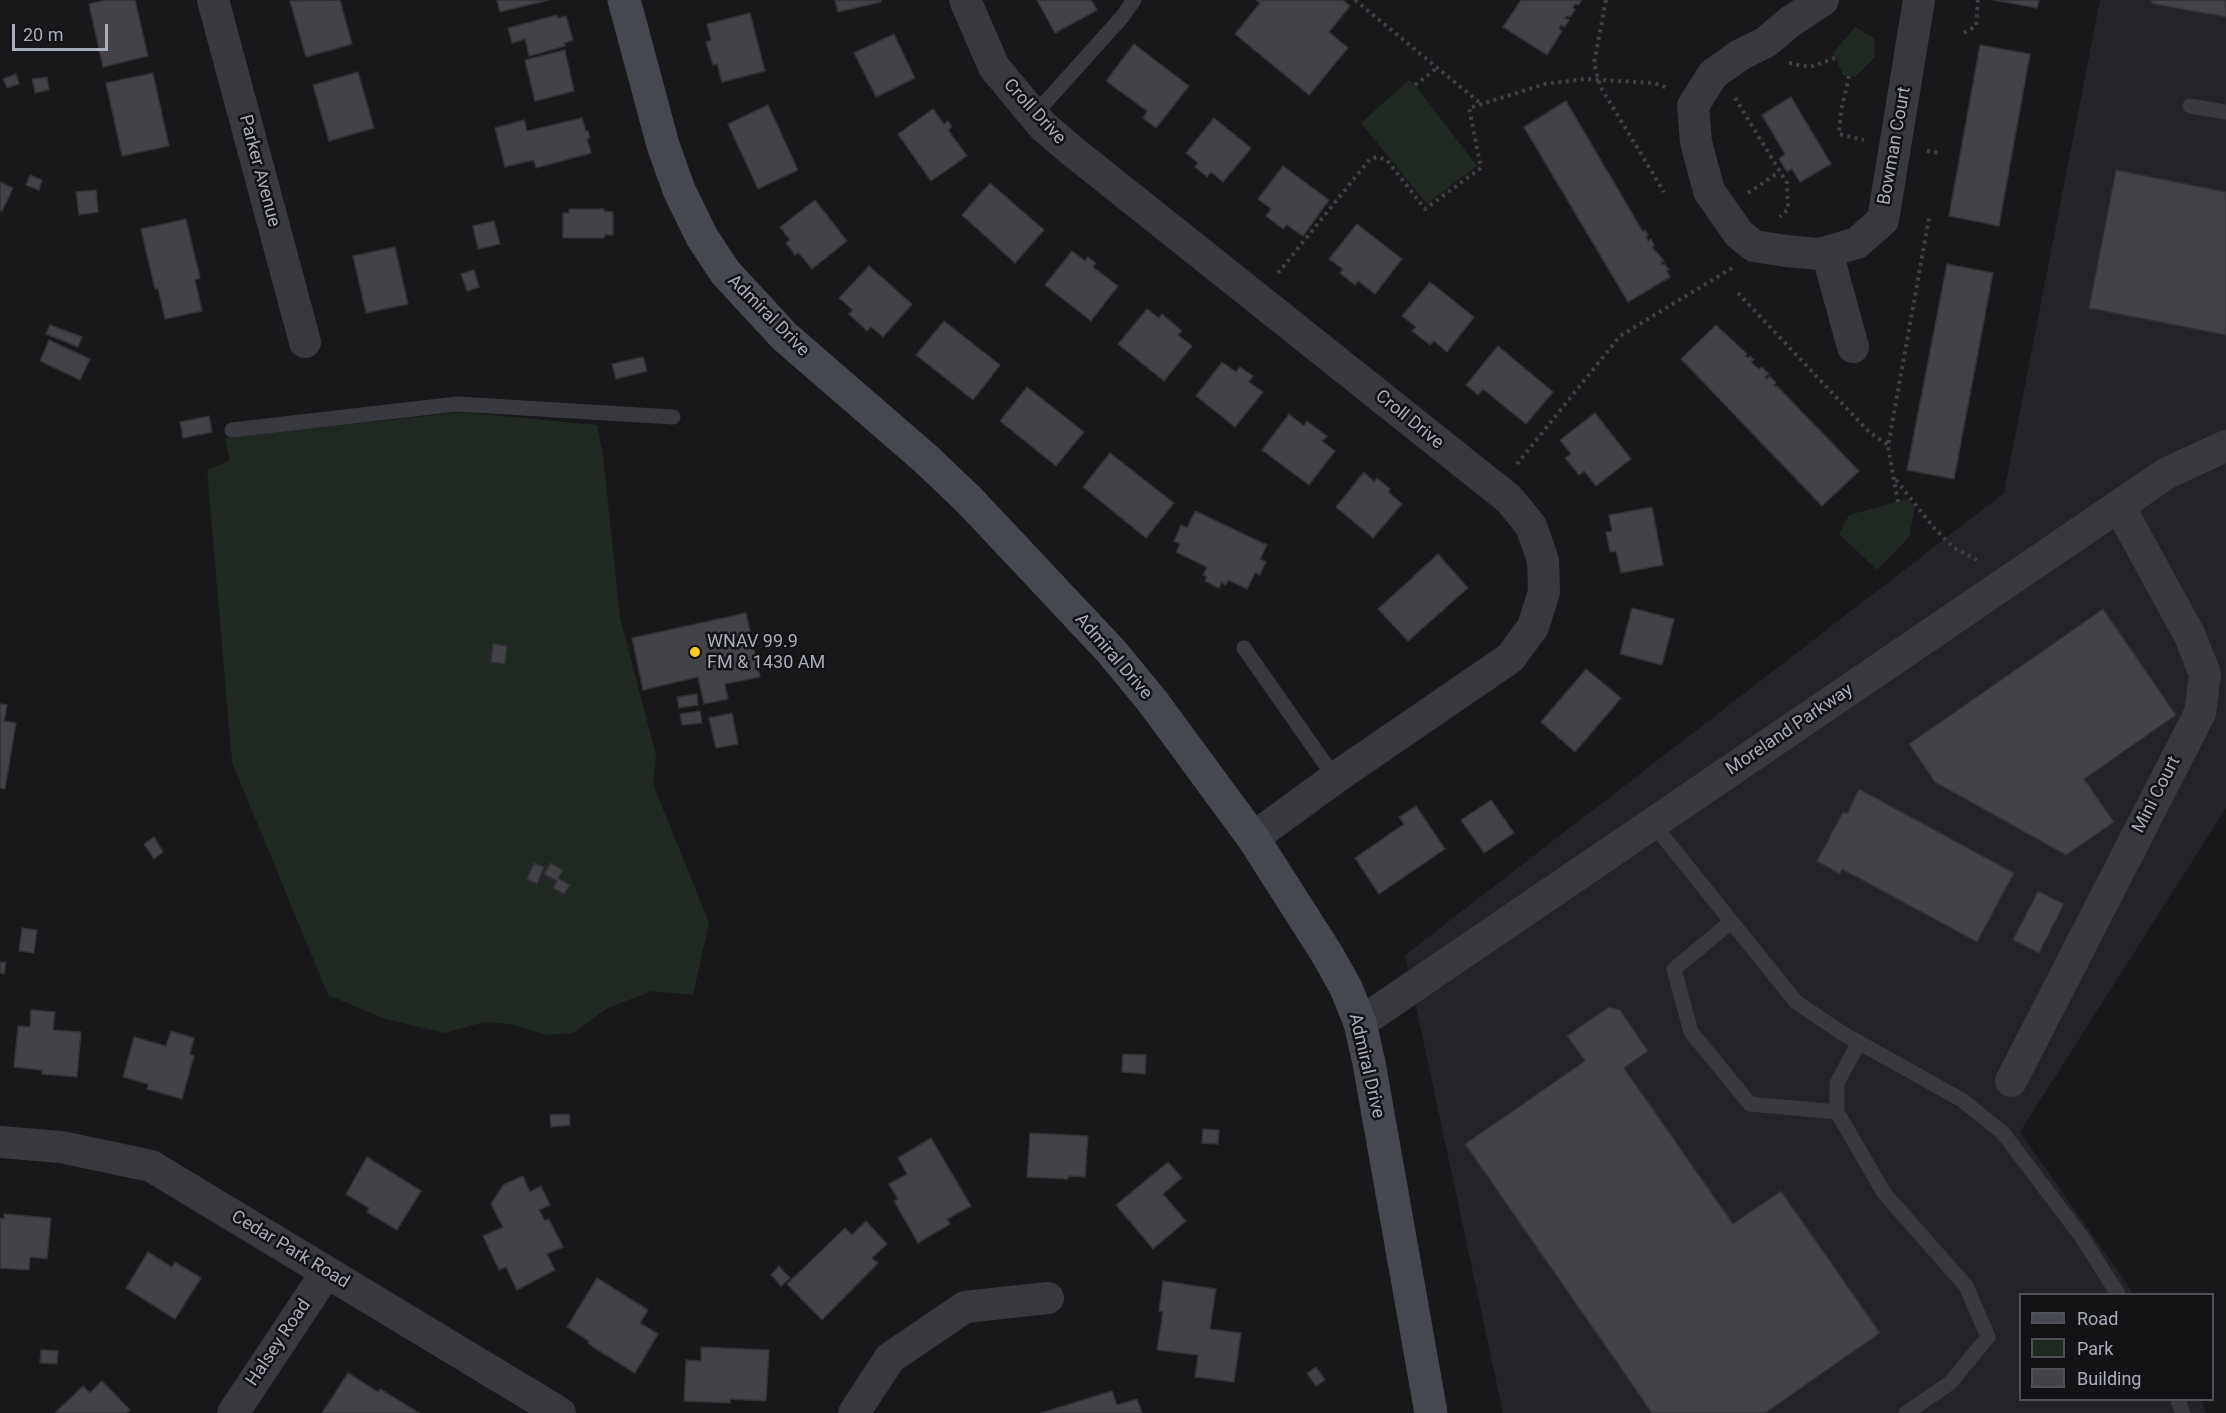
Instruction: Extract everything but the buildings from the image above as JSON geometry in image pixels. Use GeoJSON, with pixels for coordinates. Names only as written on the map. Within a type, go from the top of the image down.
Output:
{"type":"FeatureCollection","features":[{"type":"Feature","properties":{"kind":"street","name":"Parker Avenue"},"geometry":{"type":"LineString","coordinates":[[213,0],[305,342]]}},
{"type":"Feature","properties":{"kind":"street","name":"Admiral Drive"},"geometry":{"type":"LineString","coordinates":[[624,0],[663,145],[679,190],[702,237],[725,272],[784,336],[926,459],[960,492],[1103,642],[1154,702],[1253,838],[1327,954],[1346,988],[1360,1023],[1431,1413]]}},
{"type":"Feature","properties":{"kind":"street","name":"Croll Drive"},"geometry":{"type":"LineString","coordinates":[[965,0],[994,67],[1034,116],[1071,150],[1509,499],[1531,526],[1543,560],[1544,592],[1533,627],[1510,658],[1478,683],[1335,778],[1253,838]]}},
{"type":"Feature","properties":{"kind":"street","name":"Bowman Court"},"geometry":{"type":"LineString","coordinates":[[1823,0],[1766,42],[1740,55],[1713,74],[1693,106],[1696,142],[1709,191],[1739,234],[1754,246],[1786,252],[1819,254],[1857,243],[1883,220],[1919,0]]}},
{"type":"Feature","properties":{"kind":"street"},"geometry":{"type":"LineString","coordinates":[[1827,252],[1853,347]]}},
{"type":"Feature","properties":{"kind":"street","name":"Moreland Parkway"},"geometry":{"type":"LineString","coordinates":[[1360,1023],[2167,473],[2226,446]]}},
{"type":"Feature","properties":{"kind":"street","name":"Mini Court"},"geometry":{"type":"LineString","coordinates":[[2011,1081],[2200,713],[2205,674],[2190,636],[2119,506]]}},
{"type":"Feature","properties":{"kind":"street","name":"Cedar Park Road"},"geometry":{"type":"LineString","coordinates":[[0,1142],[61,1147],[152,1166],[560,1413]]}},
{"type":"Feature","properties":{"kind":"street","name":"Halsey Road"},"geometry":{"type":"LineString","coordinates":[[233,1413],[326,1273]]}},
{"type":"Feature","properties":{"kind":"street"},"geometry":{"type":"LineString","coordinates":[[854,1413],[890,1358],[965,1307],[1048,1298]]}},
{"type":"Feature","properties":{"kind":"lane"},"geometry":{"type":"LineString","coordinates":[[1034,116],[1134,0]]}},
{"type":"Feature","properties":{"kind":"lane"},"geometry":{"type":"LineString","coordinates":[[2190,106],[2226,112]]}},
{"type":"Feature","properties":{"kind":"lane"},"geometry":{"type":"LineString","coordinates":[[232,430],[457,404],[673,417]]}},
{"type":"Feature","properties":{"kind":"lane"},"geometry":{"type":"LineString","coordinates":[[1244,648],[1335,778]]}},
{"type":"Feature","properties":{"kind":"lane"},"geometry":{"type":"LineString","coordinates":[[1653,824],[1796,1002],[1858,1042],[1962,1100],[2003,1133],[2081,1236],[2117,1293]]}},
{"type":"Feature","properties":{"kind":"lane"},"geometry":{"type":"LineString","coordinates":[[1731,922],[1674,969],[1691,1032],[1750,1104],[1837,1112]]}},
{"type":"Feature","properties":{"kind":"lane"},"geometry":{"type":"LineString","coordinates":[[1858,1042],[1837,1083],[1837,1112],[1884,1193],[1966,1286],[1988,1337],[1950,1383],[1906,1413]]}},
{"type":"Feature","properties":{"kind":"path"},"geometry":{"type":"LineString","coordinates":[[1355,0],[1481,104]]}},
{"type":"Feature","properties":{"kind":"path"},"geometry":{"type":"LineString","coordinates":[[1606,0],[1594,63],[1600,86],[1664,192]]}},
{"type":"Feature","properties":{"kind":"path"},"geometry":{"type":"LineString","coordinates":[[1965,33],[1976,26],[1978,0]]}},
{"type":"Feature","properties":{"kind":"path"},"geometry":{"type":"LineString","coordinates":[[1788,63],[1810,67],[1835,58]]}},
{"type":"Feature","properties":{"kind":"path"},"geometry":{"type":"LineString","coordinates":[[1415,84],[1437,68]]}},
{"type":"Feature","properties":{"kind":"path"},"geometry":{"type":"LineString","coordinates":[[1849,76],[1839,134],[1867,140]]}},
{"type":"Feature","properties":{"kind":"path"},"geometry":{"type":"LineString","coordinates":[[1278,273],[1370,159],[1377,157],[1386,160],[1425,209],[1481,168],[1469,108],[1545,84],[1585,79],[1654,83],[1671,90]]}},
{"type":"Feature","properties":{"kind":"path"},"geometry":{"type":"LineString","coordinates":[[1734,96],[1787,183],[1788,209],[1772,225]]}},
{"type":"Feature","properties":{"kind":"path"},"geometry":{"type":"LineString","coordinates":[[1761,183],[1779,172]]}},
{"type":"Feature","properties":{"kind":"path"},"geometry":{"type":"LineString","coordinates":[[1899,502],[1888,445],[1929,218]]}},
{"type":"Feature","properties":{"kind":"path"},"geometry":{"type":"LineString","coordinates":[[1517,464],[1620,336],[1739,264]]}},
{"type":"Feature","properties":{"kind":"path"},"geometry":{"type":"LineString","coordinates":[[1738,293],[1869,432],[1888,445]]}},
{"type":"Feature","properties":{"kind":"path"},"geometry":{"type":"LineString","coordinates":[[1894,477],[1934,528],[1954,549],[1977,560]]}},
{"type":"Feature","properties":{"kind":"shaded area"},"geometry":{"type":"Polygon","coordinates":[[[2100,0],[2226,0],[2226,808],[2020,1132],[2133,1293],[2019,1293],[2019,1401],[2201,1401],[2206,1413],[1503,1413],[1405,955],[2004,493],[2100,0]]]}},
{"type":"Feature","properties":{"kind":"green space"},"geometry":{"type":"Polygon","coordinates":[[[1855,27],[1874,38],[1875,57],[1855,77],[1843,75],[1833,53],[1855,27]]]}},
{"type":"Feature","properties":{"kind":"green space"},"geometry":{"type":"Polygon","coordinates":[[[1409,80],[1477,166],[1427,204],[1361,123],[1409,80]]]}},
{"type":"Feature","properties":{"kind":"green space"},"geometry":{"type":"Polygon","coordinates":[[[462,412],[597,425],[603,456],[620,617],[656,755],[653,784],[709,923],[693,995],[652,991],[608,1008],[573,1033],[546,1035],[511,1024],[484,1022],[445,1033],[385,1019],[328,995],[232,762],[207,470],[230,460],[225,438],[462,412]]]}},
{"type":"Feature","properties":{"kind":"green space"},"geometry":{"type":"Polygon","coordinates":[[[1907,499],[1915,507],[1909,537],[1877,570],[1839,534],[1849,515],[1907,499]]]}},
{"type":"Feature","properties":{"kind":"place","name":"WNAV 99.9 FM & 1430 AM"},"geometry":{"type":"Point","coordinates":[695,652]}}]}
